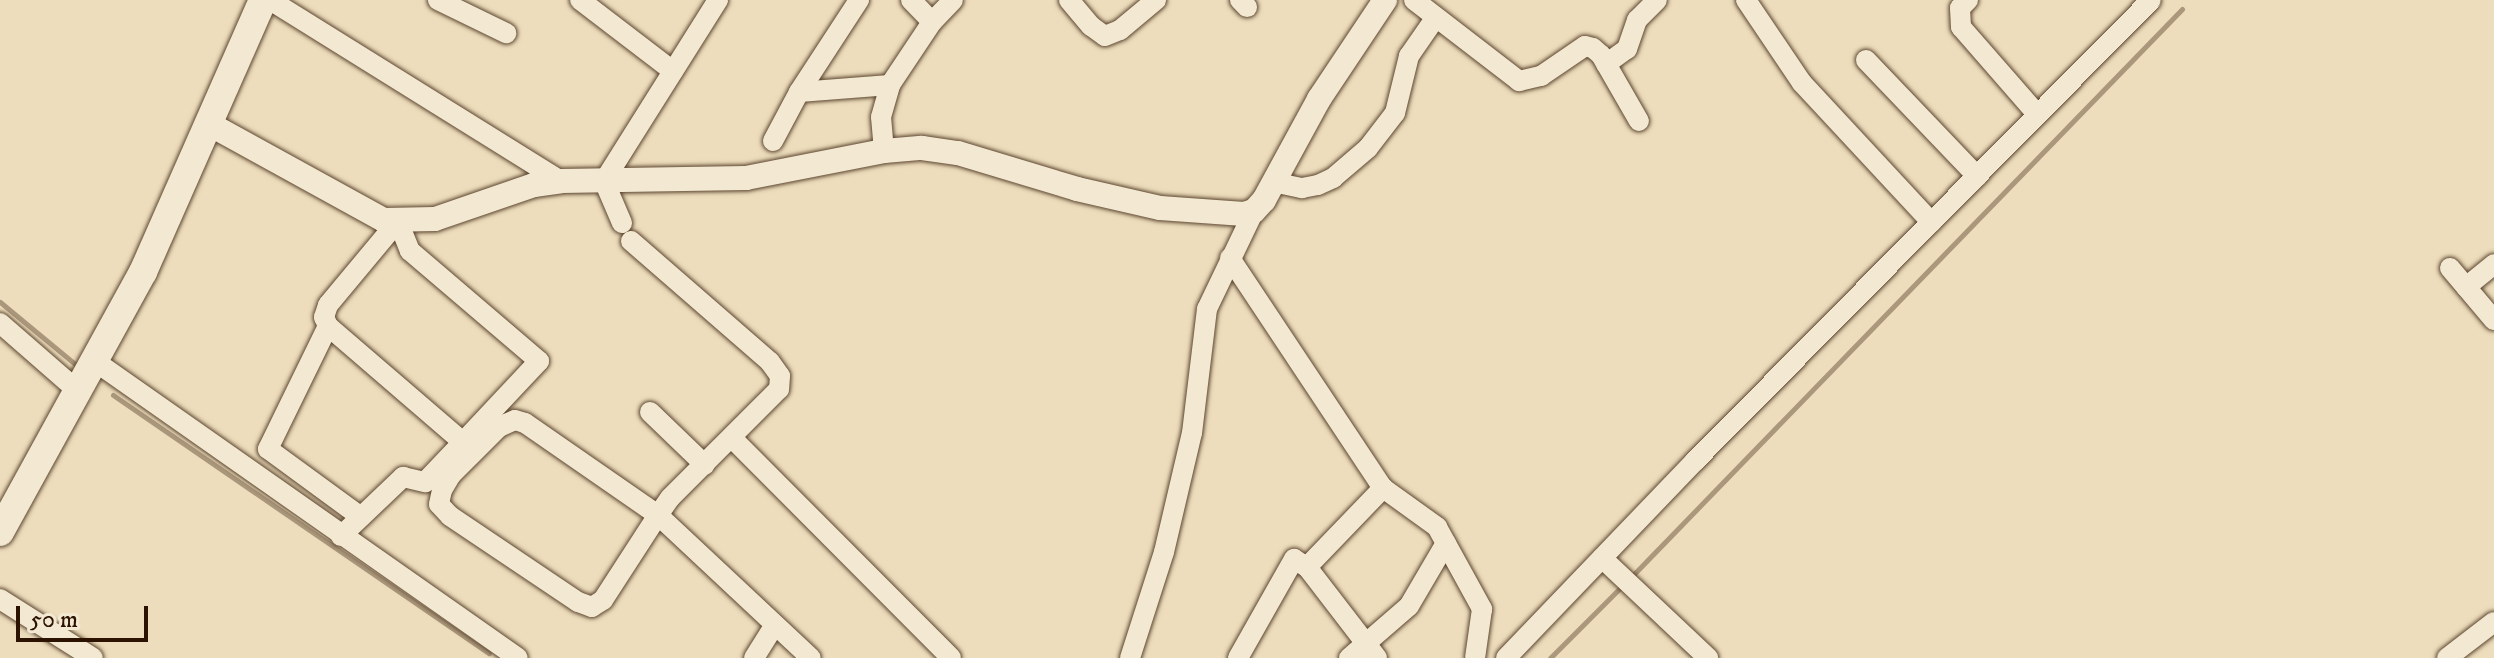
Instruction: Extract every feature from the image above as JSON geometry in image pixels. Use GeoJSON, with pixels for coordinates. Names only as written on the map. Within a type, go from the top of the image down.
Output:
{"type":"FeatureCollection","features":[{"type":"Feature","properties":{"kind":"main road"},"geometry":{"type":"LineString","coordinates":[[0,532],[143,272],[211,125],[263,0]]}},
{"type":"Feature","properties":{"kind":"street"},"geometry":{"type":"LineString","coordinates":[[270,0],[561,181]]}},
{"type":"Feature","properties":{"kind":"street"},"geometry":{"type":"LineString","coordinates":[[438,0],[506,33]]}},
{"type":"Feature","properties":{"kind":"street"},"geometry":{"type":"LineString","coordinates":[[580,0],[673,71]]}},
{"type":"Feature","properties":{"kind":"street"},"geometry":{"type":"LineString","coordinates":[[604,181],[718,0]]}},
{"type":"Feature","properties":{"kind":"street"},"geometry":{"type":"LineString","coordinates":[[773,141],[799,92],[859,0]]}},
{"type":"Feature","properties":{"kind":"street"},"geometry":{"type":"LineString","coordinates":[[911,0],[932,22]]}},
{"type":"Feature","properties":{"kind":"street"},"geometry":{"type":"LineString","coordinates":[[884,151],[881,117],[890,85],[932,22],[953,0]]}},
{"type":"Feature","properties":{"kind":"street"},"geometry":{"type":"LineString","coordinates":[[1069,0],[1091,26],[1105,36],[1120,30],[1156,0]]}},
{"type":"Feature","properties":{"kind":"street"},"geometry":{"type":"LineString","coordinates":[[1130,658],[1164,552],[1192,433],[1207,309],[1254,211],[1337,69],[1385,0]]}},
{"type":"Feature","properties":{"kind":"street"},"geometry":{"type":"LineString","coordinates":[[1414,0],[1519,81],[1541,76],[1585,46],[1593,48],[1606,64],[1639,121]]}},
{"type":"Feature","properties":{"kind":"street"},"geometry":{"type":"LineString","coordinates":[[1606,64],[1627,49],[1637,20],[1657,0]]}},
{"type":"Feature","properties":{"kind":"street"},"geometry":{"type":"LineString","coordinates":[[1746,0],[1802,83],[1931,222]]}},
{"type":"Feature","properties":{"kind":"street"},"geometry":{"type":"LineString","coordinates":[[1968,0],[1960,8],[1961,27],[2037,114]]}},
{"type":"Feature","properties":{"kind":"street"},"geometry":{"type":"LineString","coordinates":[[1506,658],[1609,565],[1931,222],[2151,0]]}},
{"type":"Feature","properties":{"kind":"street"},"geometry":{"type":"LineString","coordinates":[[1273,182],[1302,188],[1318,185],[1333,178],[1368,148],[1395,113],[1409,56],[1436,17]]}},
{"type":"Feature","properties":{"kind":"street"},"geometry":{"type":"LineString","coordinates":[[1866,60],[1977,176]]}},
{"type":"Feature","properties":{"kind":"street"},"geometry":{"type":"LineString","coordinates":[[799,92],[890,85]]}},
{"type":"Feature","properties":{"kind":"street"},"geometry":{"type":"LineString","coordinates":[[211,125],[362,211],[384,220],[435,219],[534,185],[561,181],[746,178],[884,151],[922,148],[958,153],[1077,189],[1160,208],[1254,211]]}},
{"type":"Feature","properties":{"kind":"street"},"geometry":{"type":"LineString","coordinates":[[604,181],[626,232],[770,362],[780,376],[779,389],[670,498],[658,515],[603,600],[592,607],[578,602],[540,577],[450,516],[439,504],[442,490],[451,475],[499,427],[515,420],[658,515],[811,658]]}},
{"type":"Feature","properties":{"kind":"street"},"geometry":{"type":"LineString","coordinates":[[398,221],[328,305],[324,317],[328,326],[463,442]]}},
{"type":"Feature","properties":{"kind":"street"},"geometry":{"type":"LineString","coordinates":[[341,536],[403,477],[425,482],[539,361],[410,251],[398,221]]}},
{"type":"Feature","properties":{"kind":"street"},"geometry":{"type":"LineString","coordinates":[[1230,258],[1383,488],[1437,527],[1482,609],[1475,658]]}},
{"type":"Feature","properties":{"kind":"street"},"geometry":{"type":"LineString","coordinates":[[2466,287],[2494,264]]}},
{"type":"Feature","properties":{"kind":"street"},"geometry":{"type":"LineString","coordinates":[[2450,268],[2494,320]]}},
{"type":"Feature","properties":{"kind":"street"},"geometry":{"type":"LineString","coordinates":[[0,323],[79,392]]}},
{"type":"Feature","properties":{"kind":"street"},"geometry":{"type":"LineString","coordinates":[[328,326],[268,449],[361,517]]}},
{"type":"Feature","properties":{"kind":"street"},"geometry":{"type":"LineString","coordinates":[[96,362],[518,658]]}},
{"type":"Feature","properties":{"kind":"street"},"geometry":{"type":"LineString","coordinates":[[650,412],[705,465]]}},
{"type":"Feature","properties":{"kind":"street"},"geometry":{"type":"LineString","coordinates":[[732,438],[951,658]]}},
{"type":"Feature","properties":{"kind":"street"},"geometry":{"type":"LineString","coordinates":[[1307,567],[1383,488]]}},
{"type":"Feature","properties":{"kind":"street"},"geometry":{"type":"LineString","coordinates":[[1238,658],[1294,559],[1307,567],[1364,654],[1417,596],[1446,543]]}},
{"type":"Feature","properties":{"kind":"street"},"geometry":{"type":"LineString","coordinates":[[1609,565],[1708,658]]}},
{"type":"Feature","properties":{"kind":"street"},"geometry":{"type":"LineString","coordinates":[[0,599],[93,658]]}},
{"type":"Feature","properties":{"kind":"street"},"geometry":{"type":"LineString","coordinates":[[2447,658],[2494,622]]}},
{"type":"Feature","properties":{"kind":"street"},"geometry":{"type":"LineString","coordinates":[[754,658],[775,625]]}},
{"type":"Feature","properties":{"kind":"waterway"},"geometry":{"type":"LineString","coordinates":[[1632,576],[2182,9]]}},
{"type":"Feature","properties":{"kind":"waterway"},"geometry":{"type":"LineString","coordinates":[[0,302],[81,369]]}},
{"type":"Feature","properties":{"kind":"waterway"},"geometry":{"type":"LineString","coordinates":[[113,395],[489,653]]}},
{"type":"Feature","properties":{"kind":"waterway"},"geometry":{"type":"LineString","coordinates":[[1550,658],[1625,583]]}}]}
